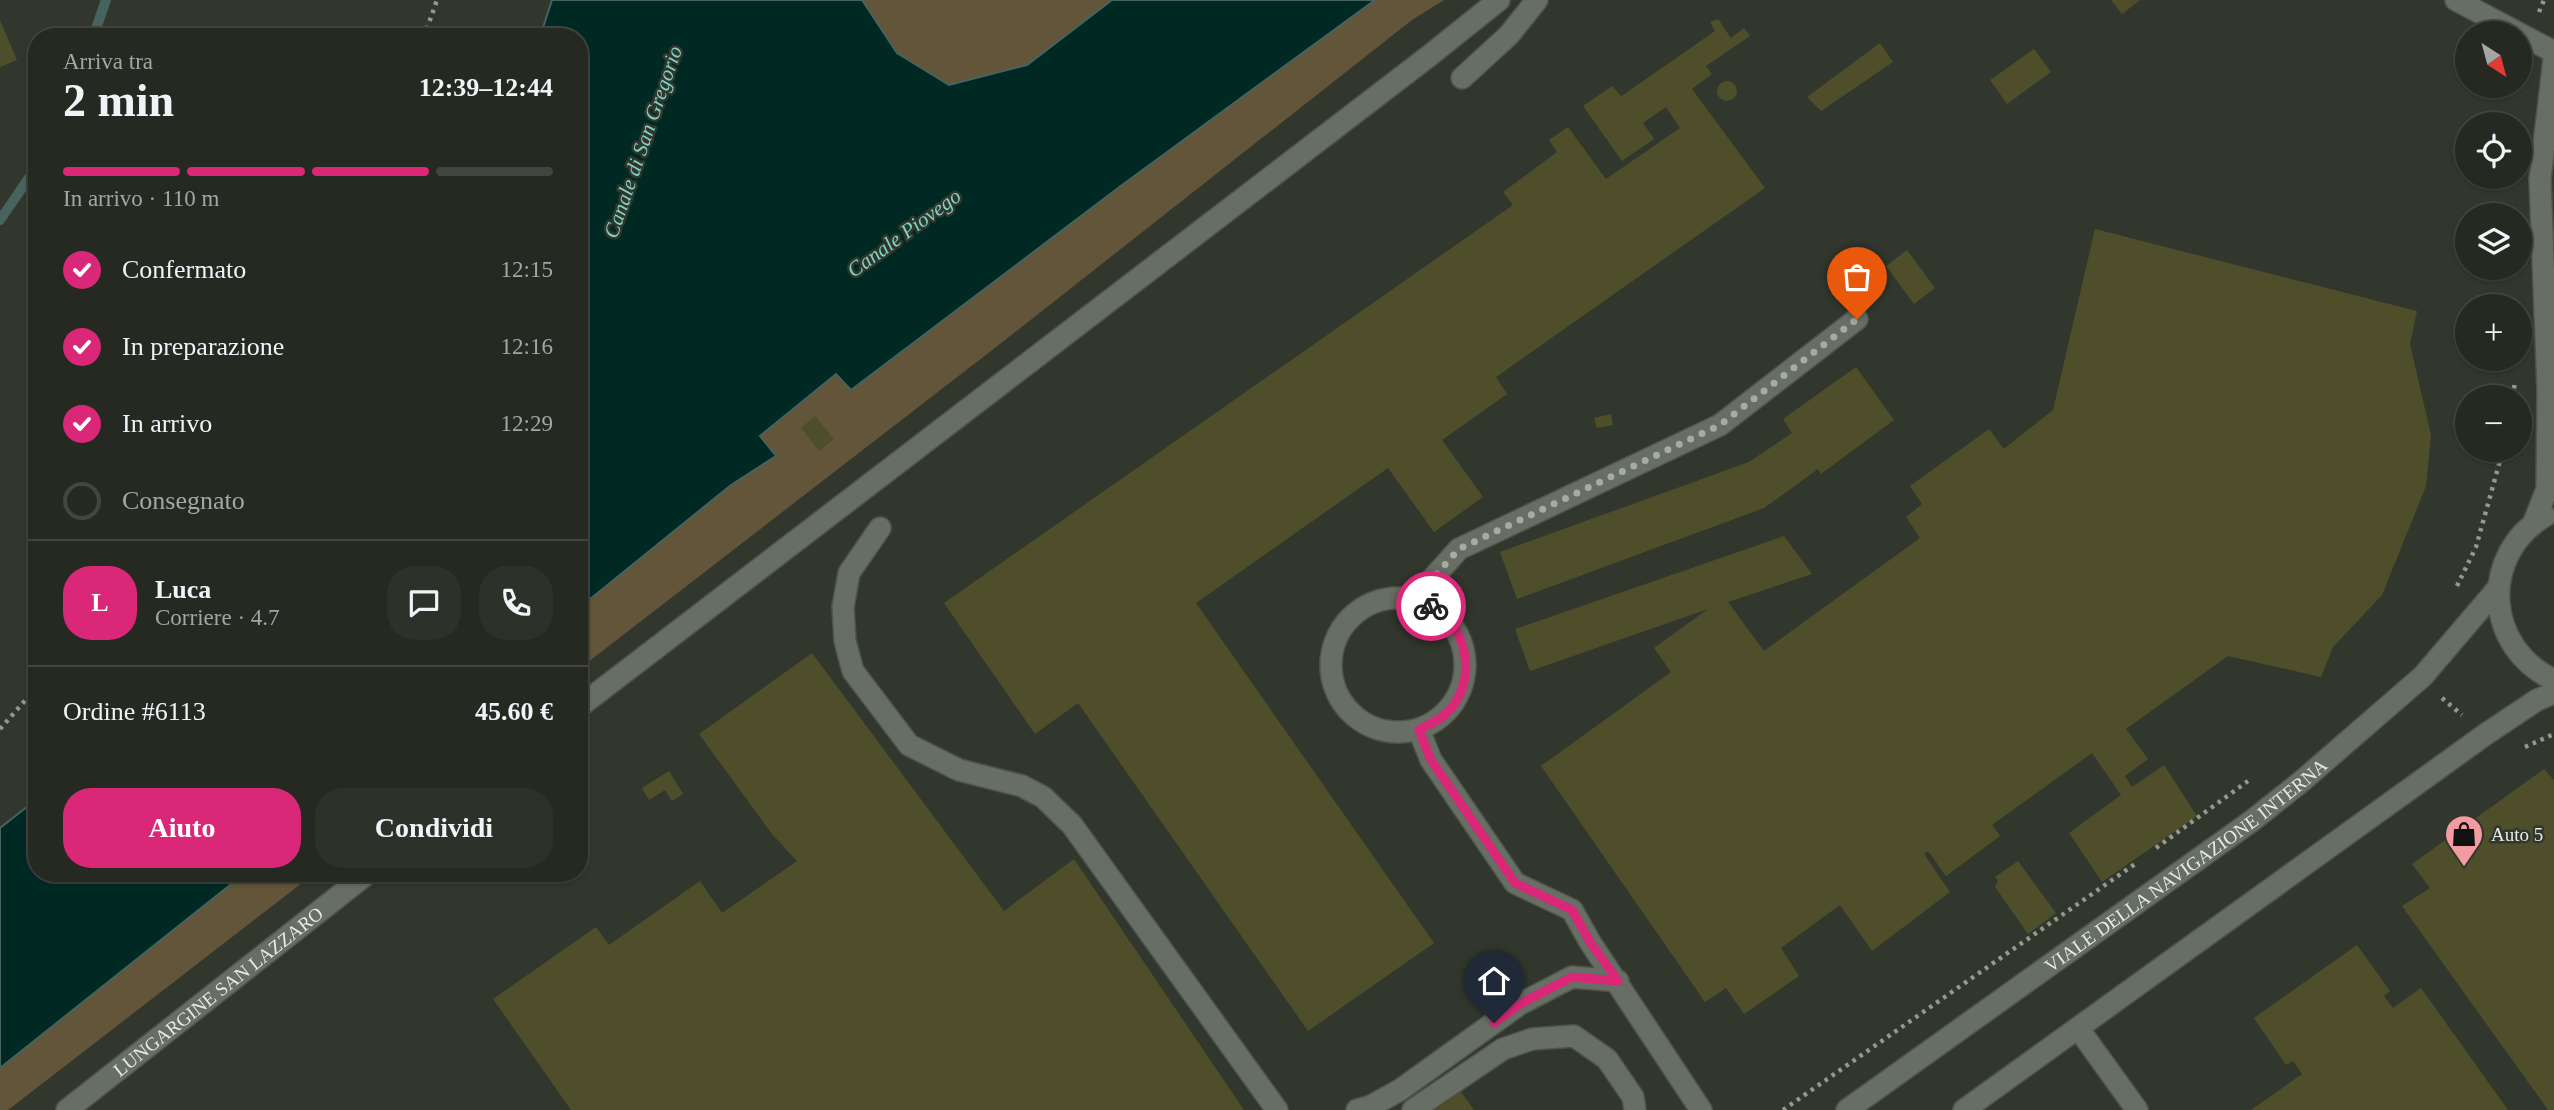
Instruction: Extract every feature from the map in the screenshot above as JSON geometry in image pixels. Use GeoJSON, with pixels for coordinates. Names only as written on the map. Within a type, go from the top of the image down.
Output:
{"type":"FeatureCollection","features":[{"type":"Feature","properties":{"kind":"street"},"geometry":{"type":"LineString","coordinates":[[588,700],[1499,0]]}},
{"type":"Feature","properties":{"kind":"street"},"geometry":{"type":"LineString","coordinates":[[1462,78],[1509,35],[1537,0]]}},
{"type":"Feature","properties":{"kind":"street"},"geometry":{"type":"LineString","coordinates":[[2456,0],[2554,52]]}},
{"type":"Feature","properties":{"kind":"street"},"geometry":{"type":"LineString","coordinates":[[2534,522],[2547,489],[2549,390],[2540,179],[2554,59]]}},
{"type":"Feature","properties":{"kind":"street"},"geometry":{"type":"LineString","coordinates":[[1415,598],[1459,549],[1720,425],[1857,319]]}},
{"type":"Feature","properties":{"kind":"street","name":"VIALE DELLA NAVIGAZIONE INTERNA"},"geometry":{"type":"LineString","coordinates":[[2554,511],[2534,522],[2509,551],[2498,588],[2498,605],[2508,638],[2529,664],[2554,680]]}},
{"type":"Feature","properties":{"kind":"street"},"geometry":{"type":"LineString","coordinates":[[880,528],[849,573],[843,607],[845,641],[853,671],[909,746],[958,770],[1022,786],[1043,797],[1072,825],[1277,1110]]}},
{"type":"Feature","properties":{"kind":"street","name":"VIALE DELLA NAVIGAZIONE INTERNA"},"geometry":{"type":"LineString","coordinates":[[1847,1110],[2253,820],[2302,781],[2423,676],[2498,588]]}},
{"type":"Feature","properties":{"kind":"street"},"geometry":{"type":"LineString","coordinates":[[1380,598],[1415,598],[1442,612],[1460,635],[1466,663],[1461,691],[1444,715],[1419,730],[1382,732],[1351,715],[1332,685],[1331,649],[1348,617],[1380,598]]}},
{"type":"Feature","properties":{"kind":"street"},"geometry":{"type":"LineString","coordinates":[[1964,1110],[2486,734],[2537,700],[2554,694]]}},
{"type":"Feature","properties":{"kind":"street"},"geometry":{"type":"LineString","coordinates":[[1419,730],[1431,760],[1515,883],[1572,910],[1590,942],[1701,1110]]}},
{"type":"Feature","properties":{"kind":"street","name":"LUNGARGINE SAN LAZZARO"},"geometry":{"type":"LineString","coordinates":[[67,1110],[357,882]]}},
{"type":"Feature","properties":{"kind":"street"},"geometry":{"type":"LineString","coordinates":[[1357,1110],[1371,1106],[1400,1090],[1520,1004],[1572,977],[1618,981]]}},
{"type":"Feature","properties":{"kind":"street"},"geometry":{"type":"LineString","coordinates":[[2078,1028],[2137,1110]]}},
{"type":"Feature","properties":{"kind":"street"},"geometry":{"type":"LineString","coordinates":[[1413,1110],[1503,1049],[1532,1039],[1574,1036],[1607,1059],[1633,1097],[1635,1110]]}},
{"type":"Feature","properties":{"kind":"path"},"geometry":{"type":"LineString","coordinates":[[427,28],[437,0]]}},
{"type":"Feature","properties":{"kind":"path"},"geometry":{"type":"LineString","coordinates":[[2456,589],[2476,547],[2500,462]]}},
{"type":"Feature","properties":{"kind":"path"},"geometry":{"type":"LineString","coordinates":[[2423,676],[2434,692],[2486,734]]}},
{"type":"Feature","properties":{"kind":"path"},"geometry":{"type":"LineString","coordinates":[[0,729],[28,697]]}},
{"type":"Feature","properties":{"kind":"path"},"geometry":{"type":"LineString","coordinates":[[2155,849],[2251,779]]}},
{"type":"Feature","properties":{"kind":"path"},"geometry":{"type":"LineString","coordinates":[[1783,1110],[2144,857]]}},
{"type":"Feature","properties":{"kind":"shaded area"},"geometry":{"type":"Polygon","coordinates":[[[862,0],[1112,0],[1027,65],[948,85],[897,53],[862,0]]]}},
{"type":"Feature","properties":{"kind":"shaded area"},"geometry":{"type":"Polygon","coordinates":[[[1375,0],[1444,0],[1412,20],[1000,344],[588,662],[588,601],[731,485],[776,456],[760,437],[837,374],[852,390],[1122,185],[1375,0]]]}},
{"type":"Feature","properties":{"kind":"shaded area"},"geometry":{"type":"Polygon","coordinates":[[[234,882],[303,882],[8,1110],[0,1110],[0,1068],[234,882]]]}},
{"type":"Feature","properties":{"kind":"water"},"geometry":{"type":"Polygon","coordinates":[[[552,0],[862,0],[897,53],[949,85],[1027,65],[1112,0],[1375,0],[1122,185],[851,390],[836,374],[760,436],[776,456],[731,485],[588,601],[588,28],[543,28],[552,0]]]}},
{"type":"Feature","properties":{"kind":"water"},"geometry":{"type":"Polygon","coordinates":[[[28,806],[28,882],[234,882],[0,1068],[0,828],[28,806]]]}},
{"type":"Feature","properties":{"kind":"building"},"geometry":{"type":"Polygon","coordinates":[[[2111,0],[2140,0],[2122,14],[2111,0]]]}},
{"type":"Feature","properties":{"kind":"building"},"geometry":{"type":"Polygon","coordinates":[[[1718,19],[1731,38],[1744,28],[1750,36],[1706,66],[1712,74],[1692,89],[1765,188],[1496,377],[1507,394],[1442,440],[1483,497],[1434,532],[1388,468],[1196,603],[1434,943],[1308,1031],[1078,703],[1035,734],[944,603],[1513,205],[1503,192],[1557,152],[1549,140],[1568,127],[1606,179],[1680,128],[1666,107],[1643,123],[1654,139],[1622,161],[1583,106],[1612,86],[1623,95],[1715,31],[1710,22],[1718,19]]]}},
{"type":"Feature","properties":{"kind":"building"},"geometry":{"type":"Polygon","coordinates":[[[0,20],[17,60],[0,67],[0,20]]]}},
{"type":"Feature","properties":{"kind":"building"},"geometry":{"type":"Polygon","coordinates":[[[1880,43],[1893,62],[1821,111],[1807,97],[1880,43]]]}},
{"type":"Feature","properties":{"kind":"building"},"geometry":{"type":"Polygon","coordinates":[[[2034,49],[2051,72],[2007,104],[1990,80],[2034,49]]]}},
{"type":"Feature","properties":{"kind":"building"},"geometry":{"type":"Polygon","coordinates":[[[1727,81],[1734,84],[1737,91],[1734,98],[1727,101],[1720,98],[1717,91],[1720,84],[1727,81]]]}},
{"type":"Feature","properties":{"kind":"building"},"geometry":{"type":"Polygon","coordinates":[[[2095,229],[2417,311],[2410,344],[2431,435],[2426,486],[2382,595],[2333,647],[2321,677],[2228,656],[2126,729],[2148,759],[2125,776],[2132,787],[2164,765],[2197,816],[2102,882],[2069,833],[2121,795],[2092,753],[1992,825],[2000,836],[1946,876],[1928,851],[1924,854],[1950,892],[1872,951],[1840,905],[1781,948],[1799,976],[1744,1014],[1726,988],[1705,1002],[1541,766],[1671,672],[1654,648],[1708,609],[1530,671],[1515,629],[1784,536],[1812,574],[1728,602],[1764,651],[1920,538],[1906,517],[1922,504],[1910,486],[1989,429],[2004,449],[2053,410],[2095,229]]]}},
{"type":"Feature","properties":{"kind":"building"},"geometry":{"type":"Polygon","coordinates":[[[1907,250],[1935,288],[1914,304],[1886,266],[1907,250]]]}},
{"type":"Feature","properties":{"kind":"building"},"geometry":{"type":"Polygon","coordinates":[[[1856,367],[1894,420],[1821,474],[1818,469],[1764,508],[1517,599],[1500,552],[1749,462],[1792,433],[1783,419],[1856,367]]]}},
{"type":"Feature","properties":{"kind":"building"},"geometry":{"type":"Polygon","coordinates":[[[1611,414],[1613,425],[1597,428],[1594,418],[1611,414]]]}},
{"type":"Feature","properties":{"kind":"building"},"geometry":{"type":"Polygon","coordinates":[[[815,416],[834,439],[819,451],[801,428],[815,416]]]}},
{"type":"Feature","properties":{"kind":"building"},"geometry":{"type":"Polygon","coordinates":[[[812,653],[1004,911],[1074,859],[1244,1110],[571,1110],[493,999],[596,927],[609,945],[700,881],[722,913],[797,861],[772,834],[699,734],[812,653]]]}},
{"type":"Feature","properties":{"kind":"building"},"geometry":{"type":"Polygon","coordinates":[[[2544,769],[2554,780],[2554,1110],[2548,1110],[2402,906],[2430,888],[2412,864],[2544,769]]]}},
{"type":"Feature","properties":{"kind":"building"},"geometry":{"type":"Polygon","coordinates":[[[669,771],[683,794],[672,801],[665,790],[649,800],[642,788],[669,771]]]}},
{"type":"Feature","properties":{"kind":"building"},"geometry":{"type":"Polygon","coordinates":[[[2018,861],[2056,913],[2028,934],[1995,887],[1998,880],[1995,877],[2018,861]]]}},
{"type":"Feature","properties":{"kind":"building"},"geometry":{"type":"Polygon","coordinates":[[[2357,945],[2390,991],[2384,996],[2393,1008],[2421,988],[2508,1110],[2251,1110],[2302,1074],[2293,1061],[2286,1065],[2254,1018],[2357,945]]]}},
{"type":"Feature","properties":{"kind":"building"},"geometry":{"type":"Polygon","coordinates":[[[1461,1092],[1474,1110],[1435,1110],[1461,1092]]]}},
{"type":"Feature","properties":{"kind":"waterway"},"geometry":{"type":"LineString","coordinates":[[96,28],[106,0]]}},
{"type":"Feature","properties":{"kind":"waterway"},"geometry":{"type":"LineString","coordinates":[[0,220],[28,179]]}},
{"type":"Feature","properties":{"kind":"way so far"},"geometry":{"type":"LineString","coordinates":[[1431,606],[1415,598],[1459,549],[1720,425],[1857,319]]}},
{"type":"Feature","properties":{"kind":"place","name":"Auto 5"},"geometry":{"type":"Point","coordinates":[2464,868]}},
{"type":"Feature","properties":{"kind":"route"},"geometry":{"type":"LineString","coordinates":[[1431,606],[1442,612],[1460,635],[1466,663],[1461,691],[1452,704],[1444,715],[1419,730],[1431,760],[1515,883],[1572,910],[1590,942],[1618,981],[1572,977],[1520,1004],[1494,1023]]}},
{"type":"Feature","properties":{"kind":"water label","name":"Canale di San Gregorio"},"geometry":{"type":"Point","coordinates":[643,142]}},
{"type":"Feature","properties":{"kind":"water label","name":"Canale Piovego"},"geometry":{"type":"Point","coordinates":[904,233]}}]}
